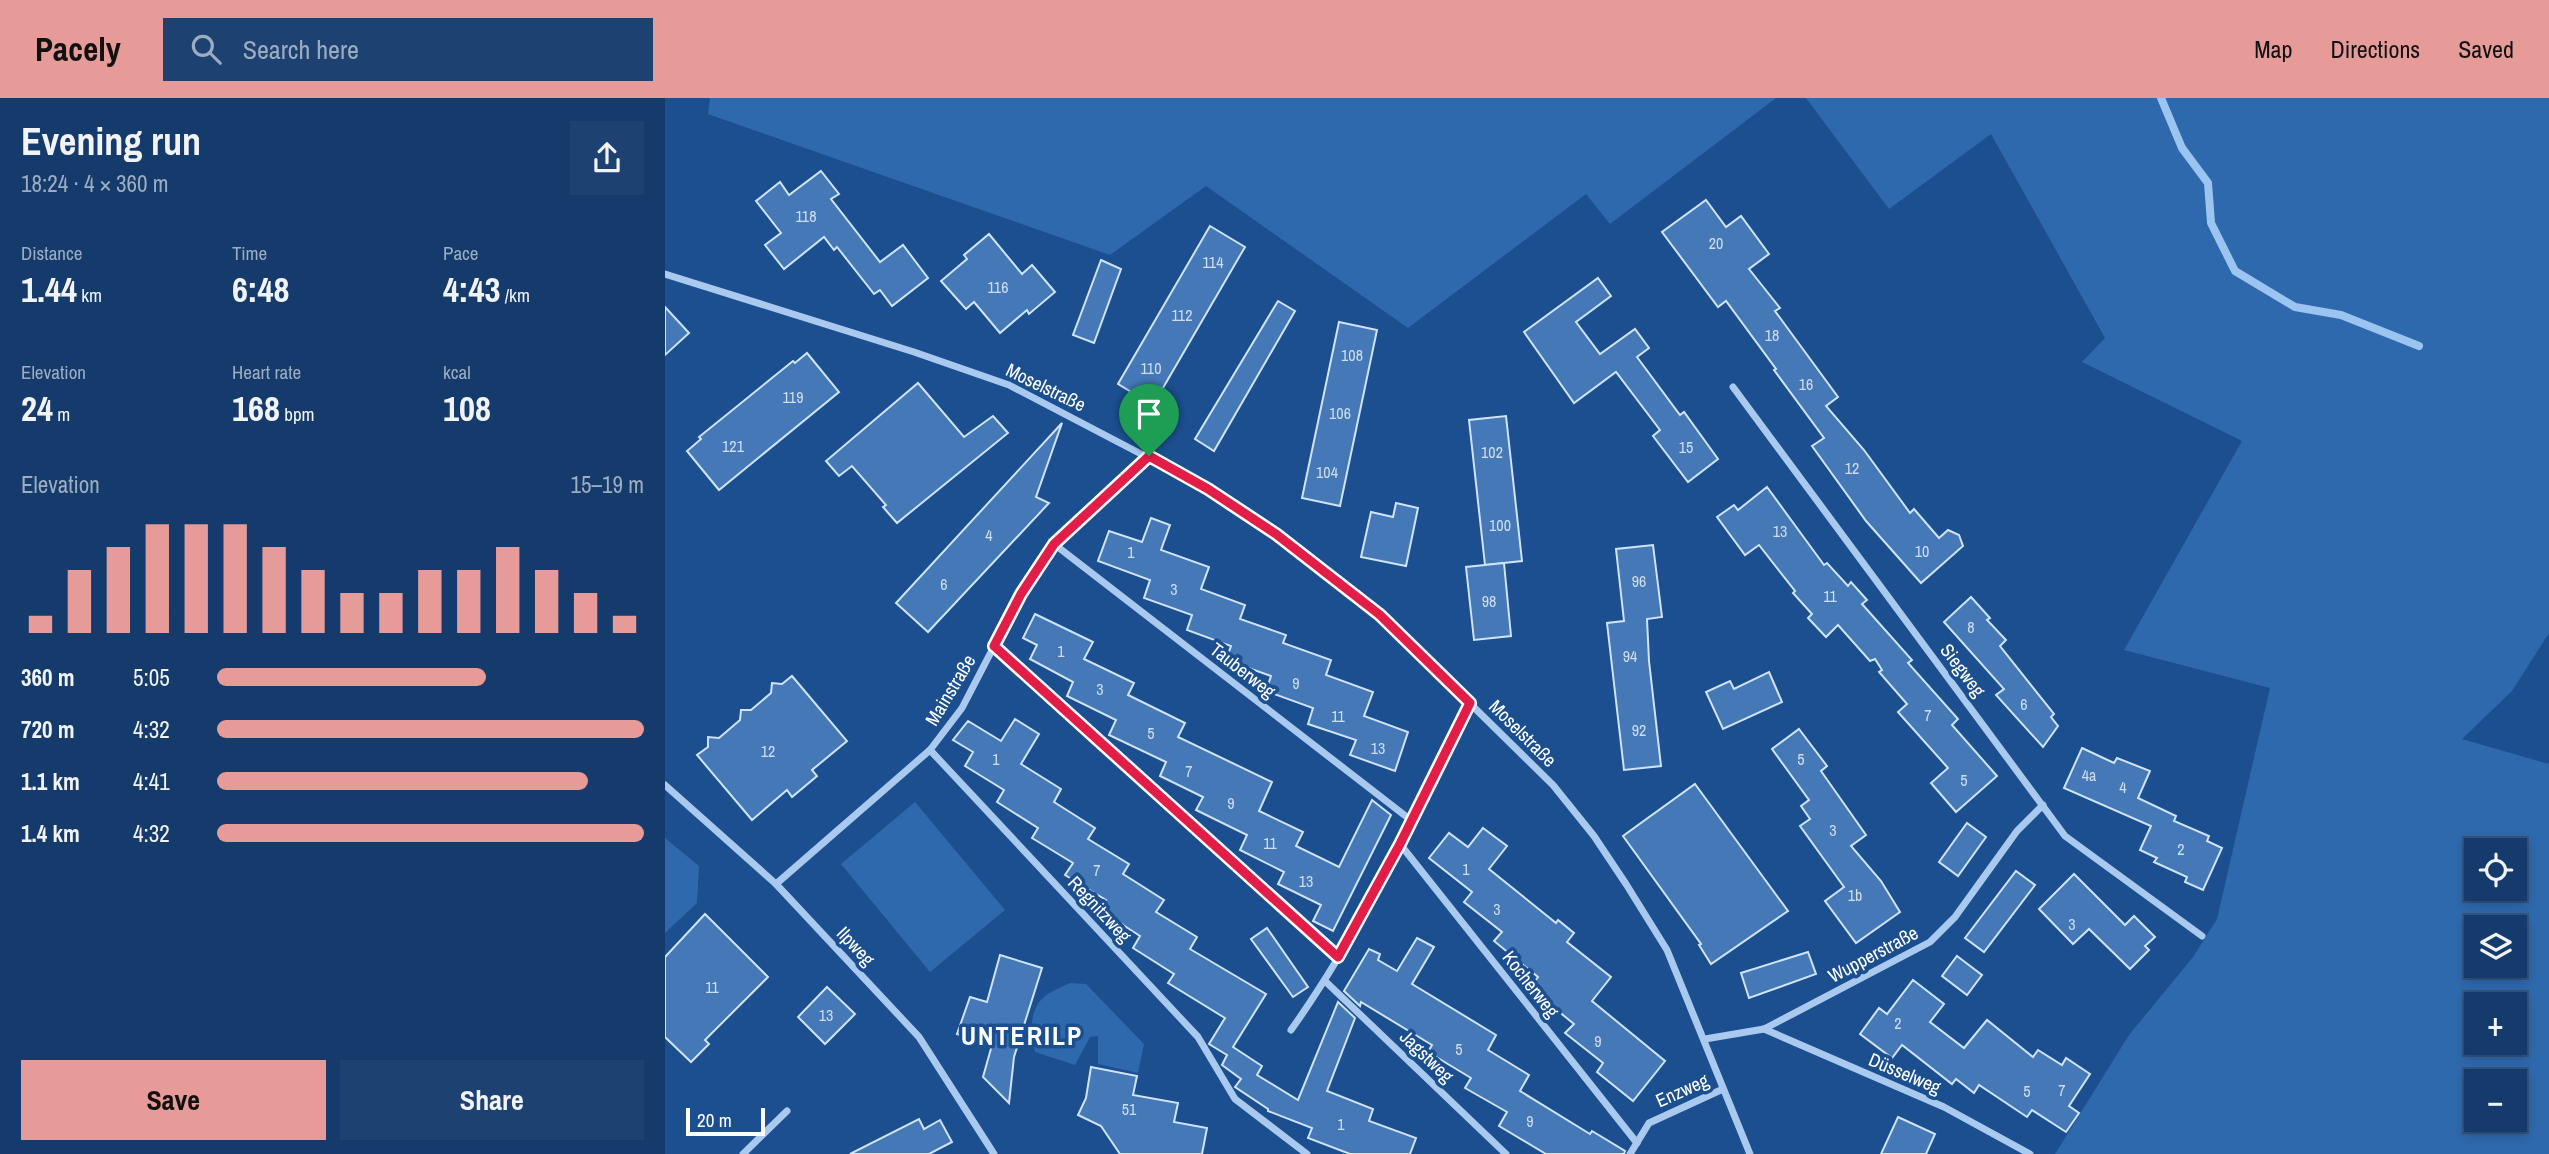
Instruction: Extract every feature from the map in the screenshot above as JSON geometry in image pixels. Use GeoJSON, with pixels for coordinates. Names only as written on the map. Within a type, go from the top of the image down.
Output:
{"type":"FeatureCollection","features":[{"type":"Feature","properties":{"kind":"street","name":"Moselstraße"},"geometry":{"type":"LineString","coordinates":[[665,274],[914,352],[1009,385],[1208,489],[1276,534],[1380,615],[1553,785],[1594,836],[1667,950],[1750,1154]]}},
{"type":"Feature","properties":{"kind":"street","name":"Siegweg"},"geometry":{"type":"LineString","coordinates":[[1733,387],[2065,836],[2203,936]]}},
{"type":"Feature","properties":{"kind":"street","name":"Mainstraße"},"geometry":{"type":"LineString","coordinates":[[776,884],[930,750],[962,708],[1021,594],[1054,544],[1149,456]]}},
{"type":"Feature","properties":{"kind":"street","name":"Tauberweg"},"geometry":{"type":"LineString","coordinates":[[1054,544],[1412,821]]}},
{"type":"Feature","properties":{"kind":"street"},"geometry":{"type":"LineString","coordinates":[[994,646],[1338,957]]}},
{"type":"Feature","properties":{"kind":"street"},"geometry":{"type":"LineString","coordinates":[[1291,1030],[1325,981],[1400,844],[1470,703]]}},
{"type":"Feature","properties":{"kind":"street","name":"Regnitzweg"},"geometry":{"type":"LineString","coordinates":[[930,750],[1198,1037],[1235,1099],[1307,1154]]}},
{"type":"Feature","properties":{"kind":"street","name":"Ilpweg"},"geometry":{"type":"LineString","coordinates":[[665,785],[776,884],[919,1037],[994,1154]]}},
{"type":"Feature","properties":{"kind":"street","name":"Wupperstraße"},"geometry":{"type":"LineString","coordinates":[[1705,1039],[1764,1029],[1930,942],[1955,916],[2017,831],[2043,805]]}},
{"type":"Feature","properties":{"kind":"street","name":"Kocherweg"},"geometry":{"type":"LineString","coordinates":[[1400,844],[1637,1143]]}},
{"type":"Feature","properties":{"kind":"street","name":"Jagstweg"},"geometry":{"type":"LineString","coordinates":[[1325,981],[1506,1154]]}},
{"type":"Feature","properties":{"kind":"street","name":"Düsselweg"},"geometry":{"type":"LineString","coordinates":[[1764,1029],[1944,1107],[2030,1154]]}},
{"type":"Feature","properties":{"kind":"street","name":"Enzweg"},"geometry":{"type":"LineString","coordinates":[[1630,1154],[1649,1123],[1723,1089]]}},
{"type":"Feature","properties":{"kind":"street"},"geometry":{"type":"LineString","coordinates":[[743,1154],[786,1111]]}},
{"type":"Feature","properties":{"kind":"shaded area"},"geometry":{"type":"Polygon","coordinates":[[[710,98],[1776,98],[1610,224],[1586,194],[1408,328],[1206,186],[1110,255],[708,114],[710,98]]]}},
{"type":"Feature","properties":{"kind":"shaded area"},"geometry":{"type":"Polygon","coordinates":[[[1806,98],[2549,98],[2549,633],[2512,691],[2462,739],[2549,764],[2549,1154],[2055,1154],[2129,1035],[2193,957],[2217,919],[2270,688],[2124,650],[2242,441],[2082,362],[2105,338],[1991,134],[1889,209],[1806,98]]]}},
{"type":"Feature","properties":{"kind":"shaded area"},"geometry":{"type":"Polygon","coordinates":[[[915,802],[1005,910],[930,972],[841,864],[915,802]]]}},
{"type":"Feature","properties":{"kind":"shaded area"},"geometry":{"type":"Polygon","coordinates":[[[665,838],[699,866],[697,903],[665,933],[665,838]]]}},
{"type":"Feature","properties":{"kind":"shaded area"},"geometry":{"type":"Polygon","coordinates":[[[1070,983],[1086,984],[1144,1044],[1138,1073],[1098,1064],[1098,1036],[1090,1037],[1075,1065],[1035,1052],[1032,1030],[1035,1009],[1047,995],[1070,983]]]}},
{"type":"Feature","properties":{"kind":"building"},"geometry":{"type":"Polygon","coordinates":[[[821,171],[839,194],[831,199],[880,262],[903,245],[928,278],[892,306],[880,290],[874,294],[837,247],[834,250],[824,237],[784,269],[765,245],[781,233],[756,201],[780,182],[789,195],[821,171]]]}},
{"type":"Feature","properties":{"kind":"building"},"geometry":{"type":"Polygon","coordinates":[[[1706,200],[1726,227],[1741,216],[1769,254],[1749,269],[1780,308],[1775,311],[1838,397],[1826,406],[1864,450],[1910,513],[1914,509],[1939,538],[1948,530],[1959,535],[1963,546],[1921,583],[1866,521],[1812,446],[1824,438],[1726,301],[1718,307],[1662,232],[1706,200]]]}},
{"type":"Feature","properties":{"kind":"building"},"geometry":{"type":"Polygon","coordinates":[[[1210,226],[1245,247],[1153,405],[1118,384],[1210,226]]]}},
{"type":"Feature","properties":{"kind":"building"},"geometry":{"type":"Polygon","coordinates":[[[989,234],[1022,274],[1032,265],[1055,292],[1029,314],[1027,310],[1000,333],[974,302],[966,309],[941,281],[967,259],[964,255],[989,234]]]}},
{"type":"Feature","properties":{"kind":"building"},"geometry":{"type":"Polygon","coordinates":[[[1101,260],[1121,269],[1094,343],[1073,335],[1101,260]]]}},
{"type":"Feature","properties":{"kind":"building"},"geometry":{"type":"Polygon","coordinates":[[[1598,278],[1611,296],[1576,322],[1600,354],[1635,329],[1649,348],[1637,357],[1680,415],[1684,412],[1718,459],[1688,482],[1653,436],[1660,430],[1616,372],[1574,403],[1524,332],[1598,278]]]}},
{"type":"Feature","properties":{"kind":"building"},"geometry":{"type":"Polygon","coordinates":[[[1278,301],[1295,311],[1214,451],[1195,439],[1278,301]]]}},
{"type":"Feature","properties":{"kind":"building"},"geometry":{"type":"Polygon","coordinates":[[[665,307],[689,333],[665,355],[665,307]]]}},
{"type":"Feature","properties":{"kind":"building"},"geometry":{"type":"Polygon","coordinates":[[[1339,322],[1377,330],[1340,506],[1302,498],[1339,322]]]}},
{"type":"Feature","properties":{"kind":"building"},"geometry":{"type":"Polygon","coordinates":[[[807,353],[839,392],[719,490],[687,451],[701,439],[699,437],[793,361],[795,363],[807,353]]]}},
{"type":"Feature","properties":{"kind":"building"},"geometry":{"type":"Polygon","coordinates":[[[918,383],[964,437],[993,416],[1008,433],[897,523],[883,507],[886,505],[852,466],[839,476],[826,461],[918,383]]]}},
{"type":"Feature","properties":{"kind":"building"},"geometry":{"type":"Polygon","coordinates":[[[1506,416],[1522,561],[1485,565],[1469,420],[1506,416]]]}},
{"type":"Feature","properties":{"kind":"building"},"geometry":{"type":"Polygon","coordinates":[[[1062,423],[1036,497],[1049,503],[928,632],[896,603],[1062,423]]]}},
{"type":"Feature","properties":{"kind":"building"},"geometry":{"type":"Polygon","coordinates":[[[1767,487],[1824,565],[1827,563],[1848,586],[1851,582],[1867,600],[1862,604],[1912,660],[1908,663],[1958,719],[1952,725],[1997,776],[1956,812],[1931,783],[1948,768],[1898,712],[1907,704],[1879,672],[1882,670],[1875,659],[1870,661],[1838,625],[1826,637],[1808,618],[1812,614],[1793,593],[1795,591],[1759,545],[1745,555],[1717,517],[1734,505],[1738,510],[1767,487]]]}},
{"type":"Feature","properties":{"kind":"building"},"geometry":{"type":"Polygon","coordinates":[[[1396,503],[1418,508],[1406,566],[1361,557],[1371,512],[1393,517],[1396,503]]]}},
{"type":"Feature","properties":{"kind":"building"},"geometry":{"type":"Polygon","coordinates":[[[1151,518],[1170,525],[1161,550],[1209,567],[1201,589],[1245,605],[1240,619],[1286,635],[1283,643],[1331,660],[1326,675],[1373,692],[1364,716],[1408,732],[1395,771],[1350,755],[1356,740],[1308,724],[1313,708],[1266,691],[1271,676],[1226,660],[1231,646],[1187,630],[1192,615],[1144,598],[1150,580],[1098,561],[1109,531],[1142,542],[1151,518]]]}},
{"type":"Feature","properties":{"kind":"building"},"geometry":{"type":"Polygon","coordinates":[[[1653,545],[1662,617],[1647,619],[1661,766],[1624,770],[1607,623],[1624,621],[1616,549],[1653,545]]]}},
{"type":"Feature","properties":{"kind":"building"},"geometry":{"type":"Polygon","coordinates":[[[1504,563],[1511,636],[1474,640],[1466,567],[1504,563]]]}},
{"type":"Feature","properties":{"kind":"building"},"geometry":{"type":"Polygon","coordinates":[[[1971,597],[1990,618],[1987,620],[2006,640],[2000,646],[2054,714],[2051,717],[2058,726],[2043,747],[1996,695],[2004,689],[1944,622],[1971,597]]]}},
{"type":"Feature","properties":{"kind":"building"},"geometry":{"type":"Polygon","coordinates":[[[1035,614],[1093,642],[1084,659],[1134,683],[1128,695],[1185,723],[1178,737],[1272,782],[1259,811],[1303,832],[1296,846],[1339,867],[1372,800],[1391,815],[1333,931],[1313,921],[1321,905],[1278,884],[1284,872],[1240,850],[1247,835],[1196,810],[1203,797],[1160,776],[1166,762],[1109,735],[1116,720],[1067,696],[1073,682],[1030,659],[1037,645],[1023,638],[1035,614]]]}},
{"type":"Feature","properties":{"kind":"building"},"geometry":{"type":"Polygon","coordinates":[[[1769,672],[1782,702],[1723,729],[1706,692],[1730,681],[1734,689],[1769,672]]]}},
{"type":"Feature","properties":{"kind":"building"},"geometry":{"type":"Polygon","coordinates":[[[792,676],[847,741],[812,770],[817,776],[792,797],[787,790],[752,820],[697,755],[708,747],[708,737],[719,738],[740,720],[741,710],[751,710],[771,693],[772,683],[782,684],[792,676]]]}},
{"type":"Feature","properties":{"kind":"building"},"geometry":{"type":"Polygon","coordinates":[[[1015,719],[1039,734],[1021,764],[1061,789],[1054,802],[1095,828],[1088,839],[1129,864],[1123,874],[1164,900],[1156,912],[1197,937],[1190,949],[1266,994],[1233,1047],[1262,1066],[1257,1075],[1298,1100],[1338,1002],[1355,1018],[1327,1091],[1373,1109],[1369,1121],[1416,1138],[1410,1154],[1350,1154],[1308,1138],[1312,1128],[1268,1111],[1235,1087],[1241,1079],[1222,1065],[1227,1055],[1209,1044],[1225,1018],[1168,983],[1174,974],[1133,948],[1140,936],[1100,910],[1106,900],[1065,875],[1073,863],[1032,838],[1038,828],[997,802],[1004,790],[965,766],[973,752],[953,740],[968,721],[1001,741],[1015,719]]]}},
{"type":"Feature","properties":{"kind":"building"},"geometry":{"type":"Polygon","coordinates":[[[1799,729],[1827,766],[1821,771],[1866,835],[1851,846],[1881,881],[1900,912],[1856,943],[1825,901],[1844,887],[1800,826],[1810,819],[1801,806],[1809,800],[1772,749],[1799,729]]]}},
{"type":"Feature","properties":{"kind":"building"},"geometry":{"type":"Polygon","coordinates":[[[2082,748],[2114,763],[2117,758],[2150,771],[2138,798],[2176,816],[2174,821],[2209,836],[2207,841],[2222,848],[2203,890],[2185,882],[2187,877],[2154,862],[2157,858],[2140,850],[2151,826],[2064,788],[2082,748]]]}},
{"type":"Feature","properties":{"kind":"building"},"geometry":{"type":"Polygon","coordinates":[[[1695,784],[1788,911],[1711,964],[1699,945],[1701,944],[1623,836],[1695,784]]]}},
{"type":"Feature","properties":{"kind":"building"},"geometry":{"type":"Polygon","coordinates":[[[1967,823],[1986,837],[1958,876],[1939,862],[1967,823]]]}},
{"type":"Feature","properties":{"kind":"building"},"geometry":{"type":"Polygon","coordinates":[[[1483,828],[1507,846],[1489,869],[1556,923],[1558,920],[1574,933],[1567,942],[1611,977],[1592,1001],[1665,1061],[1633,1101],[1597,1072],[1603,1063],[1565,1033],[1574,1024],[1530,988],[1538,977],[1494,941],[1502,932],[1464,902],[1472,892],[1429,858],[1449,833],[1468,847],[1483,828]]]}},
{"type":"Feature","properties":{"kind":"building"},"geometry":{"type":"Polygon","coordinates":[[[2016,871],[2035,885],[1984,952],[1965,938],[2016,871]]]}},
{"type":"Feature","properties":{"kind":"building"},"geometry":{"type":"Polygon","coordinates":[[[2074,874],[2125,925],[2134,916],[2155,937],[2145,946],[2149,950],[2130,969],[2089,929],[2073,944],[2039,909],[2074,874]]]}},
{"type":"Feature","properties":{"kind":"building"},"geometry":{"type":"Polygon","coordinates":[[[705,914],[768,977],[705,1040],[709,1044],[691,1062],[665,1037],[665,957],[705,914]]]}},
{"type":"Feature","properties":{"kind":"building"},"geometry":{"type":"Polygon","coordinates":[[[1267,928],[1308,987],[1293,997],[1251,939],[1267,928]]]}},
{"type":"Feature","properties":{"kind":"building"},"geometry":{"type":"Polygon","coordinates":[[[1417,938],[1434,947],[1412,984],[1496,1035],[1488,1050],[1529,1075],[1520,1091],[1590,1134],[1592,1131],[1625,1151],[1624,1154],[1546,1154],[1499,1126],[1507,1112],[1465,1088],[1471,1078],[1428,1052],[1432,1045],[1361,1002],[1360,1006],[1344,991],[1369,949],[1380,954],[1378,960],[1397,971],[1417,938]]]}},
{"type":"Feature","properties":{"kind":"building"},"geometry":{"type":"Polygon","coordinates":[[[1808,952],[1816,974],[1749,998],[1741,973],[1808,952]]]}},
{"type":"Feature","properties":{"kind":"building"},"geometry":{"type":"Polygon","coordinates":[[[1000,955],[1042,968],[1014,1057],[1009,1103],[983,1077],[992,1045],[957,1034],[970,997],[987,1002],[1000,955]]]}},
{"type":"Feature","properties":{"kind":"building"},"geometry":{"type":"Polygon","coordinates":[[[1957,956],[1982,975],[1967,995],[1942,976],[1957,956]]]}},
{"type":"Feature","properties":{"kind":"building"},"geometry":{"type":"Polygon","coordinates":[[[1913,980],[1944,1004],[1930,1022],[1964,1048],[1987,1020],[2033,1057],[2038,1050],[2062,1065],[2066,1058],[2090,1074],[2069,1106],[2079,1113],[2066,1132],[2032,1110],[2027,1117],[1979,1085],[1974,1093],[1956,1079],[1952,1084],[1902,1045],[1892,1058],[1860,1034],[1879,1008],[1887,1014],[1913,980]]]}},
{"type":"Feature","properties":{"kind":"building"},"geometry":{"type":"Polygon","coordinates":[[[827,987],[855,1014],[825,1044],[798,1017],[827,987]]]}},
{"type":"Feature","properties":{"kind":"building"},"geometry":{"type":"Polygon","coordinates":[[[1091,1067],[1137,1076],[1133,1095],[1178,1103],[1174,1122],[1207,1128],[1202,1154],[1120,1154],[1101,1126],[1078,1115],[1086,1098],[1091,1067]]]}},
{"type":"Feature","properties":{"kind":"building"},"geometry":{"type":"Polygon","coordinates":[[[1898,1117],[1935,1134],[1926,1154],[1881,1154],[1898,1117]]]}},
{"type":"Feature","properties":{"kind":"building"},"geometry":{"type":"Polygon","coordinates":[[[919,1119],[924,1129],[940,1120],[952,1142],[929,1154],[850,1154],[919,1119]]]}},
{"type":"Feature","properties":{"kind":"waterway"},"geometry":{"type":"LineString","coordinates":[[2161,98],[2182,148],[2208,183],[2211,223],[2235,271],[2295,307],[2341,315],[2419,346]]}},
{"type":"Feature","properties":{"kind":"district","name":"UNTERILP"},"geometry":{"type":"Point","coordinates":[1022,1035]}},
{"type":"Feature","properties":{"kind":"route"},"geometry":{"type":"LineString","coordinates":[[1149,456],[1208,489],[1276,534],[1380,615],[1470,703],[1400,844],[1338,957],[994,646],[1021,594],[1054,544],[1149,456]]}}]}
